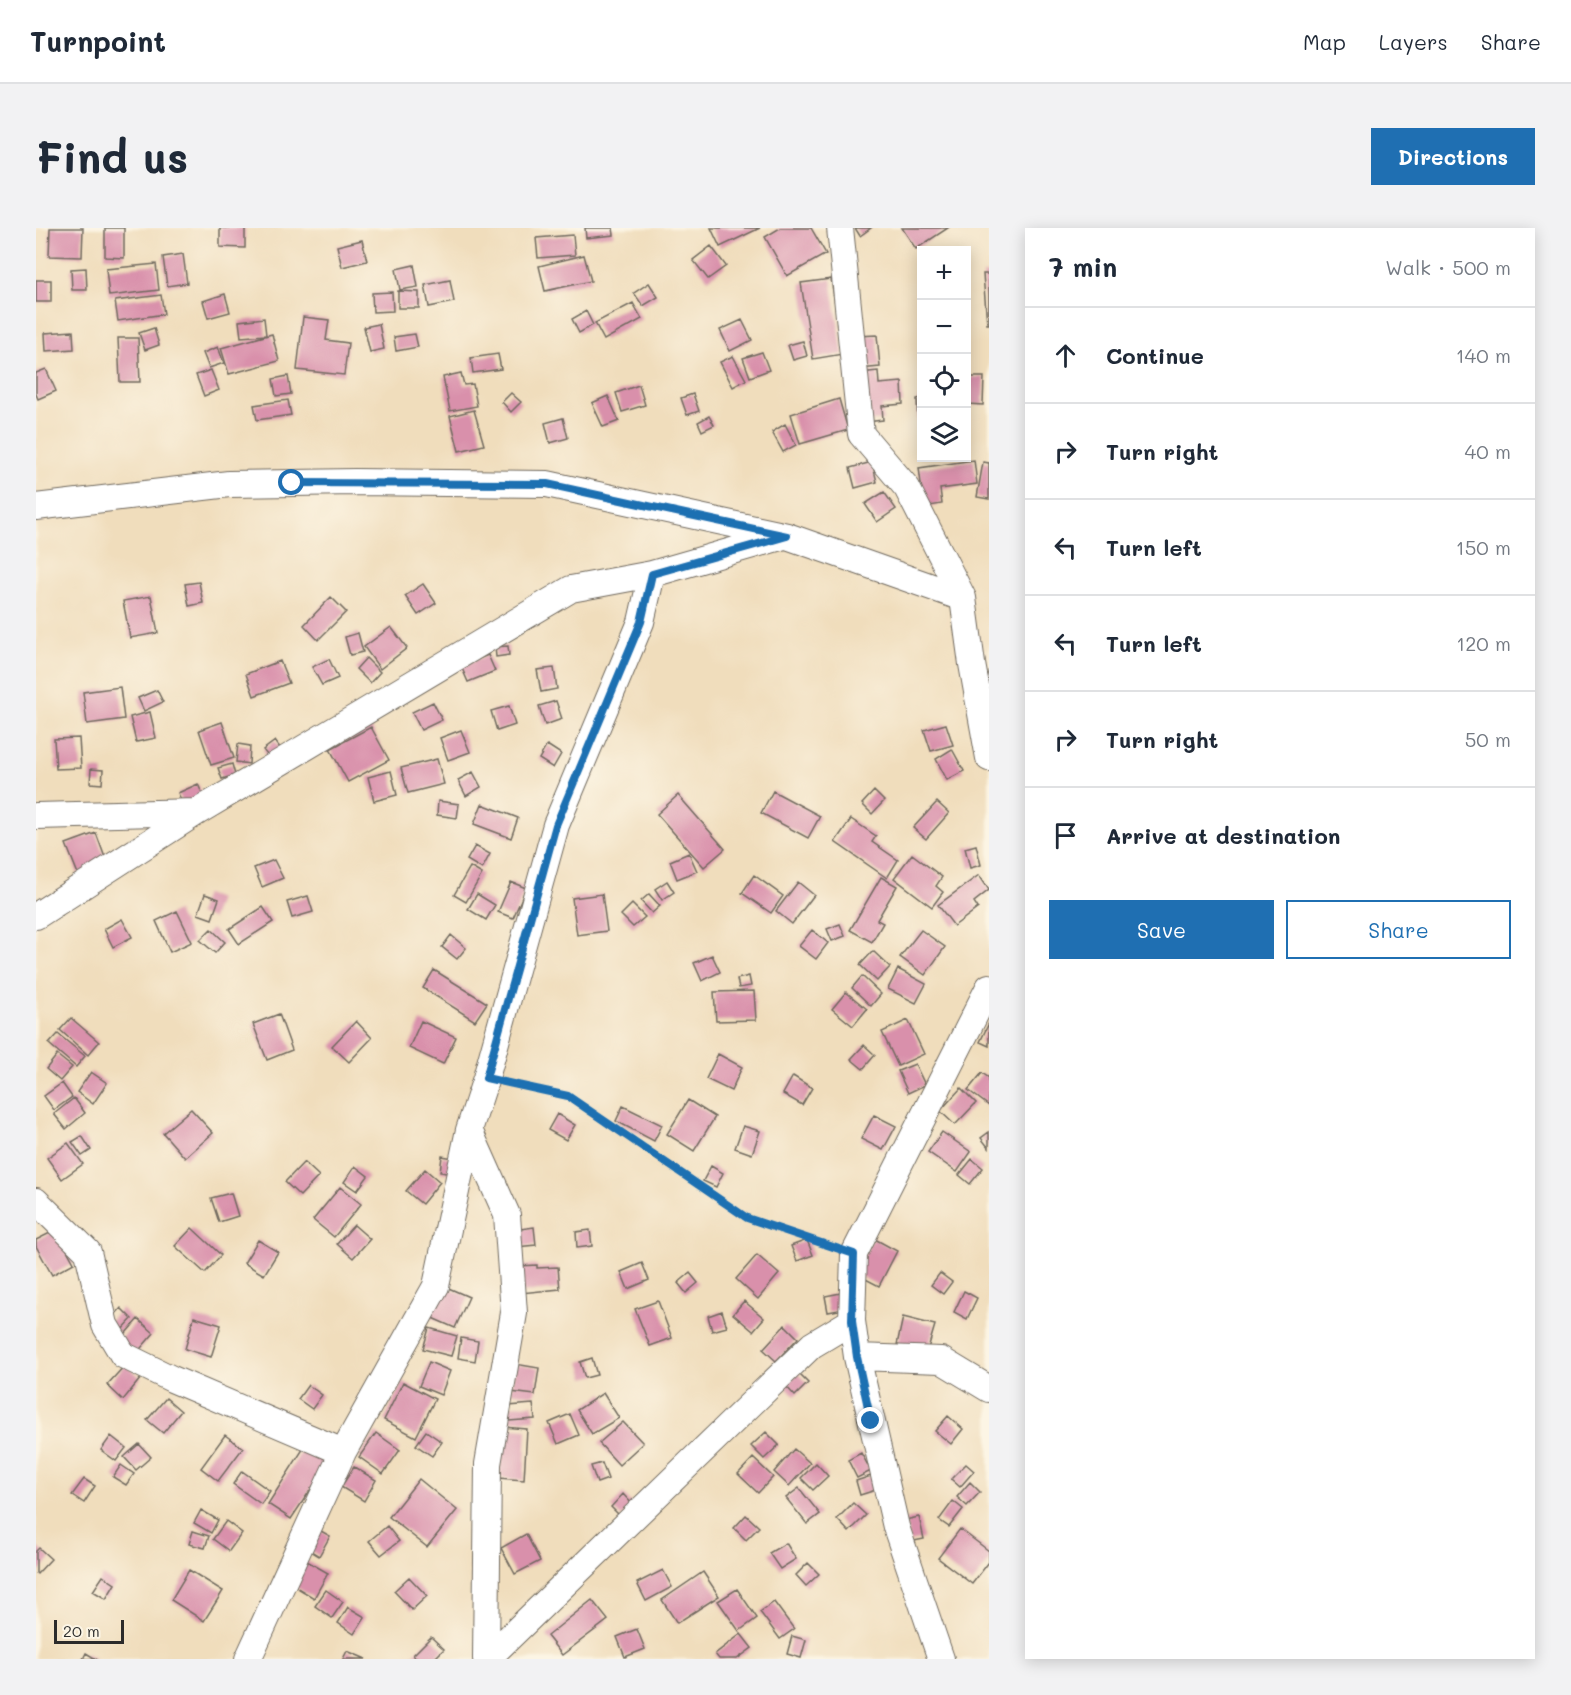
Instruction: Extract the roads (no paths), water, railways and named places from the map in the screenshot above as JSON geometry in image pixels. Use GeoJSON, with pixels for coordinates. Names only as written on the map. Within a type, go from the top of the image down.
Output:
{"type":"FeatureCollection","features":[{"type":"Feature","properties":{"kind":"street"},"geometry":{"type":"LineString","coordinates":[[840,228],[861,434],[907,488],[963,598],[983,660],[989,758]]}},
{"type":"Feature","properties":{"kind":"street"},"geometry":{"type":"LineString","coordinates":[[36,507],[230,484],[355,482],[547,484],[787,536],[963,598]]}},
{"type":"Feature","properties":{"kind":"street"},"geometry":{"type":"LineString","coordinates":[[36,916],[197,812],[571,589],[652,574],[787,536]]}},
{"type":"Feature","properties":{"kind":"street"},"geometry":{"type":"LineString","coordinates":[[248,1659],[343,1452],[436,1286],[469,1130],[486,1078],[556,825],[641,622],[652,574]]}},
{"type":"Feature","properties":{"kind":"street"},"geometry":{"type":"LineString","coordinates":[[36,816],[197,812]]}},
{"type":"Feature","properties":{"kind":"street"},"geometry":{"type":"LineString","coordinates":[[941,1659],[896,1527],[857,1357],[852,1321],[854,1254],[989,987]]}},
{"type":"Feature","properties":{"kind":"street"},"geometry":{"type":"LineString","coordinates":[[469,1130],[507,1215],[514,1313],[488,1464],[486,1659]]}},
{"type":"Feature","properties":{"kind":"street"},"geometry":{"type":"LineString","coordinates":[[36,1201],[88,1252],[105,1324],[123,1355],[172,1379],[343,1452]]}},
{"type":"Feature","properties":{"kind":"street"},"geometry":{"type":"LineString","coordinates":[[486,1659],[812,1345],[852,1321]]}},
{"type":"Feature","properties":{"kind":"street"},"geometry":{"type":"LineString","coordinates":[[857,1357],[941,1360],[989,1389]]}}]}
